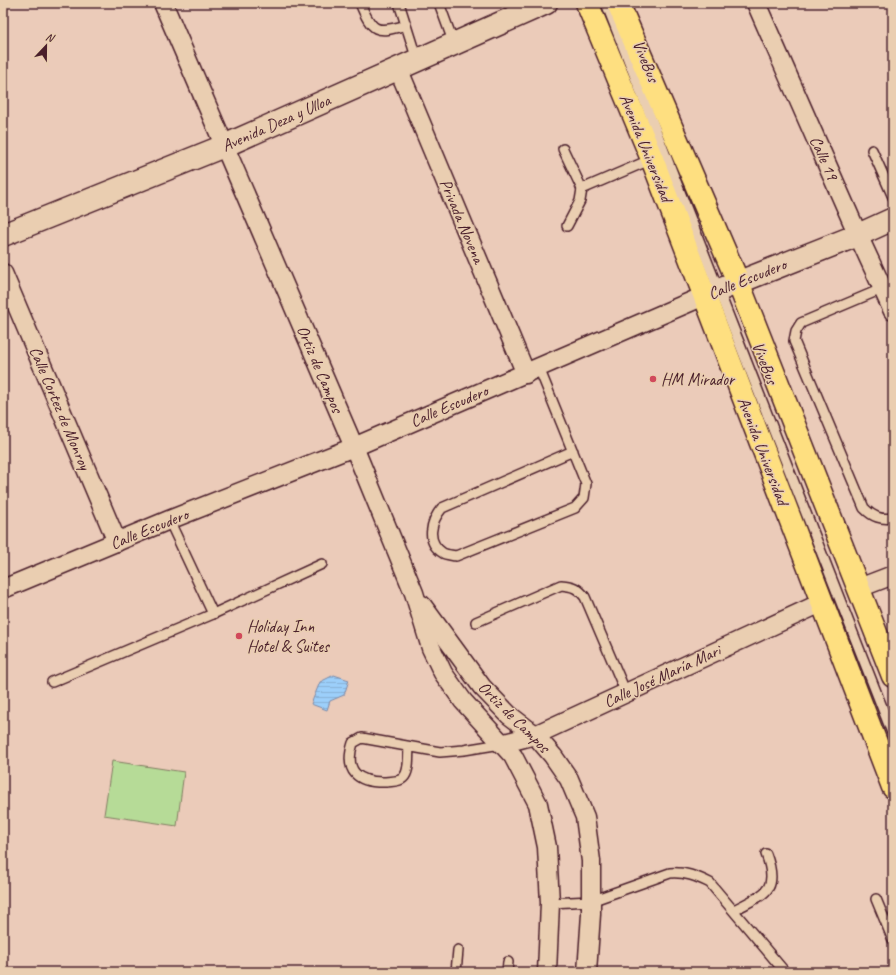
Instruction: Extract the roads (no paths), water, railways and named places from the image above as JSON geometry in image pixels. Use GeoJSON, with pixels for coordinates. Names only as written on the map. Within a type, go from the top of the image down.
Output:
{"type":"FeatureCollection","features":[{"type":"Feature","properties":{"kind":"main road","name":"Avenida Universidad"},"geometry":{"type":"LineString","coordinates":[[587,3],[652,159],[720,289],[859,588],[893,676]]}},
{"type":"Feature","properties":{"kind":"main road","name":"Avenida Universidad"},"geometry":{"type":"LineString","coordinates":[[618,3],[720,289],[821,603],[893,787]]}},
{"type":"Feature","properties":{"kind":"main road","name":"Avenida Deza y Ulloa"},"geometry":{"type":"LineString","coordinates":[[3,235],[224,146],[538,5]]}},
{"type":"Feature","properties":{"kind":"main road","name":"Calle Escudero"},"geometry":{"type":"LineString","coordinates":[[720,289],[858,235],[893,219]]}},
{"type":"Feature","properties":{"kind":"street","name":"Ortiz de Campos"},"geometry":{"type":"LineString","coordinates":[[163,3],[354,447],[414,593],[431,648],[443,673],[463,701],[512,756],[538,804],[547,847],[550,903],[547,972]]}},
{"type":"Feature","properties":{"kind":"street","name":"Calle 19"},"geometry":{"type":"LineString","coordinates":[[756,3],[893,311]]}},
{"type":"Feature","properties":{"kind":"street","name":"Privada Novena"},"geometry":{"type":"LineString","coordinates":[[408,64],[533,371]]}},
{"type":"Feature","properties":{"kind":"street","name":"Calle Cortez de Monroy"},"geometry":{"type":"LineString","coordinates":[[3,274],[117,542]]}},
{"type":"Feature","properties":{"kind":"street","name":"Calle Escudero"},"geometry":{"type":"LineString","coordinates":[[3,589],[169,520],[354,447],[720,289]]}},
{"type":"Feature","properties":{"kind":"street"},"geometry":{"type":"LineString","coordinates":[[859,588],[893,575]]}},
{"type":"Feature","properties":{"kind":"street","name":"Ortiz de Campos"},"geometry":{"type":"LineString","coordinates":[[414,593],[482,687],[509,715],[535,735],[553,756],[569,779],[585,818],[591,861],[591,901],[587,972]]}},
{"type":"Feature","properties":{"kind":"street","name":"Calle José María Mari"},"geometry":{"type":"LineString","coordinates":[[501,744],[535,735],[821,603]]}},
{"type":"Feature","properties":{"kind":"lane"},"geometry":{"type":"LineString","coordinates":[[360,3],[368,22],[377,29],[388,31],[406,25]]}},
{"type":"Feature","properties":{"kind":"lane"},"geometry":{"type":"LineString","coordinates":[[398,3],[406,25],[408,64]]}},
{"type":"Feature","properties":{"kind":"lane"},"geometry":{"type":"LineString","coordinates":[[439,3],[454,44]]}},
{"type":"Feature","properties":{"kind":"lane","name":"ViveBus"},"geometry":{"type":"LineString","coordinates":[[606,3],[720,289],[893,735]]}},
{"type":"Feature","properties":{"kind":"lane"},"geometry":{"type":"LineString","coordinates":[[563,149],[582,188],[580,201],[567,226]]}},
{"type":"Feature","properties":{"kind":"lane"},"geometry":{"type":"LineString","coordinates":[[872,150],[893,197]]}},
{"type":"Feature","properties":{"kind":"lane"},"geometry":{"type":"LineString","coordinates":[[582,188],[652,159]]}},
{"type":"Feature","properties":{"kind":"lane"},"geometry":{"type":"LineString","coordinates":[[884,288],[800,323],[796,331],[794,342],[864,508],[871,515],[880,518],[893,518]]}},
{"type":"Feature","properties":{"kind":"lane"},"geometry":{"type":"LineString","coordinates":[[533,371],[572,451],[580,464],[586,484],[584,498],[575,508],[456,556],[443,553],[433,541],[431,530],[434,517],[442,508],[572,451]]}},
{"type":"Feature","properties":{"kind":"lane"},"geometry":{"type":"LineString","coordinates":[[169,520],[213,614]]}},
{"type":"Feature","properties":{"kind":"lane"},"geometry":{"type":"LineString","coordinates":[[52,682],[213,614],[322,564]]}},
{"type":"Feature","properties":{"kind":"lane"},"geometry":{"type":"LineString","coordinates":[[476,622],[561,585],[572,586],[579,589],[585,598],[626,693]]}},
{"type":"Feature","properties":{"kind":"lane"},"geometry":{"type":"LineString","coordinates":[[409,748],[407,773],[398,781],[380,782],[363,780],[354,773],[350,763],[350,752],[353,743],[362,738],[380,740],[409,748],[440,752],[453,752],[501,744]]}},
{"type":"Feature","properties":{"kind":"lane"},"geometry":{"type":"LineString","coordinates":[[734,910],[762,894],[767,889],[771,880],[772,871],[766,854]]}},
{"type":"Feature","properties":{"kind":"lane"},"geometry":{"type":"LineString","coordinates":[[550,903],[591,901],[670,873],[681,872],[695,875],[710,883],[785,972]]}},
{"type":"Feature","properties":{"kind":"lane"},"geometry":{"type":"LineString","coordinates":[[876,899],[893,940]]}},
{"type":"Feature","properties":{"kind":"lane"},"geometry":{"type":"LineString","coordinates":[[456,972],[458,950]]}},
{"type":"Feature","properties":{"kind":"lane"},"geometry":{"type":"LineString","coordinates":[[507,972],[508,962]]}},
{"type":"Feature","properties":{"kind":"water"},"geometry":{"type":"Polygon","coordinates":[[[334,675],[349,680],[344,695],[330,701],[327,710],[311,704],[320,682],[334,675]]]}},
{"type":"Feature","properties":{"kind":"place","name":"HM Mirador"},"geometry":{"type":"Point","coordinates":[653,379]}},
{"type":"Feature","properties":{"kind":"place","name":"Holiday Inn Hotel & Suites"},"geometry":{"type":"Point","coordinates":[239,636]}}]}
